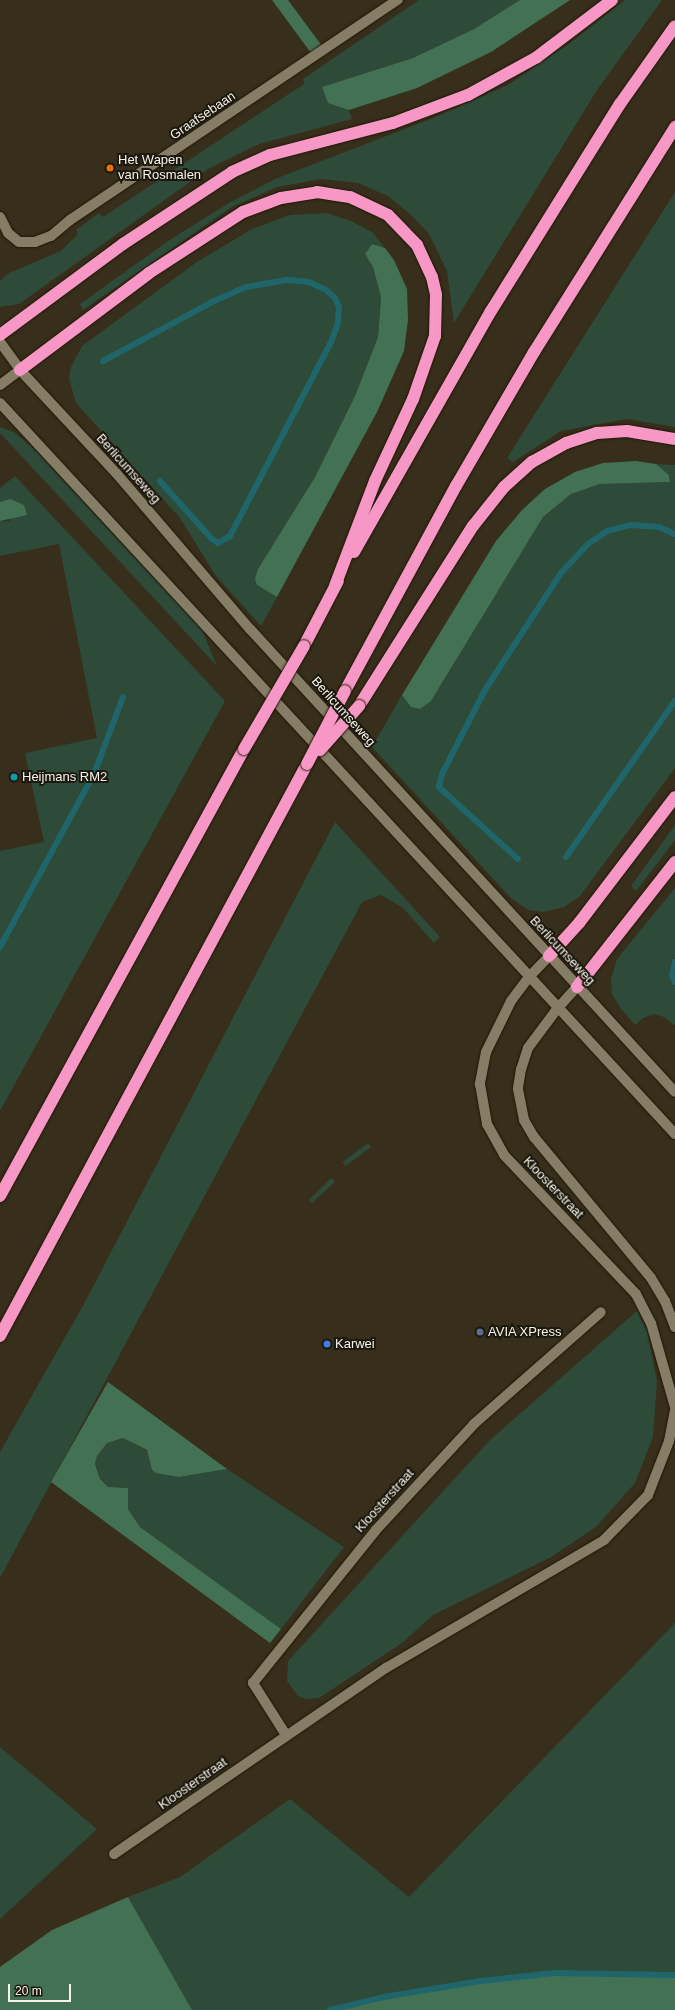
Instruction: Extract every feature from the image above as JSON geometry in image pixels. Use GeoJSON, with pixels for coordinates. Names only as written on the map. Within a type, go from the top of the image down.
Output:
{"type":"FeatureCollection","features":[{"type":"Feature","properties":{"kind":"highway"},"geometry":{"type":"LineString","coordinates":[[0,335],[123,244],[232,172],[270,155],[393,123],[468,95],[537,57],[612,0]]}},
{"type":"Feature","properties":{"kind":"highway"},"geometry":{"type":"LineString","coordinates":[[0,1196],[244,749],[304,646],[335,586],[491,311],[620,104],[675,26]]}},
{"type":"Feature","properties":{"kind":"highway"},"geometry":{"type":"LineString","coordinates":[[0,1336],[456,486],[534,352],[675,126]]}},
{"type":"Feature","properties":{"kind":"highway"},"geometry":{"type":"LineString","coordinates":[[20,370],[154,269],[243,212],[281,198],[317,192],[350,197],[388,215],[417,246],[432,277],[436,295],[435,336],[416,392],[375,481],[335,586]]}},
{"type":"Feature","properties":{"kind":"highway"},"geometry":{"type":"LineString","coordinates":[[307,764],[359,706],[473,526],[504,487],[532,462],[566,443],[596,433],[627,430],[675,439]]}},
{"type":"Feature","properties":{"kind":"highway"},"geometry":{"type":"LineString","coordinates":[[549,956],[592,906],[675,797]]}},
{"type":"Feature","properties":{"kind":"highway"},"geometry":{"type":"LineString","coordinates":[[577,987],[675,862]]}},
{"type":"Feature","properties":{"kind":"street","name":"Graafsebaan"},"geometry":{"type":"LineString","coordinates":[[0,217],[8,233],[19,242],[35,242],[51,236],[70,220],[333,46],[398,0]]}},
{"type":"Feature","properties":{"kind":"street","name":"Berlicumseweg"},"geometry":{"type":"LineString","coordinates":[[0,342],[20,370],[117,474],[250,629],[675,1092]]}},
{"type":"Feature","properties":{"kind":"street"},"geometry":{"type":"LineString","coordinates":[[0,385],[20,370]]}},
{"type":"Feature","properties":{"kind":"street"},"geometry":{"type":"LineString","coordinates":[[0,403],[260,682],[557,1009],[675,1134]]}},
{"type":"Feature","properties":{"kind":"street"},"geometry":{"type":"LineString","coordinates":[[528,977],[549,956]]}},
{"type":"Feature","properties":{"kind":"street","name":"Kloosterstraat"},"geometry":{"type":"LineString","coordinates":[[528,977],[511,1001],[486,1052],[481,1090],[487,1124],[504,1155],[636,1294],[651,1323],[675,1407]]}},
{"type":"Feature","properties":{"kind":"street"},"geometry":{"type":"LineString","coordinates":[[557,1009],[577,987]]}},
{"type":"Feature","properties":{"kind":"street","name":"Kloosterstraat"},"geometry":{"type":"LineString","coordinates":[[557,1009],[528,1048],[520,1069],[518,1089],[524,1120],[534,1137],[651,1278],[665,1301],[675,1327]]}},
{"type":"Feature","properties":{"kind":"street","name":"Kloosterstraat"},"geometry":{"type":"LineString","coordinates":[[286,1735],[253,1683],[376,1530],[469,1430],[601,1312]]}},
{"type":"Feature","properties":{"kind":"street","name":"Kloosterstraat"},"geometry":{"type":"LineString","coordinates":[[114,1854],[386,1668],[604,1540],[648,1495],[669,1442],[675,1411]]}},
{"type":"Feature","properties":{"kind":"green space"},"geometry":{"type":"Polygon","coordinates":[[[272,0],[288,0],[322,46],[311,53],[272,0]]]}},
{"type":"Feature","properties":{"kind":"green space"},"geometry":{"type":"Polygon","coordinates":[[[419,0],[520,0],[474,29],[413,58],[323,87],[328,100],[349,110],[352,119],[259,144],[208,169],[19,304],[0,307],[0,281],[9,273],[61,251],[78,234],[76,230],[99,213],[103,217],[304,84],[303,79],[419,0]]]}},
{"type":"Feature","properties":{"kind":"green space"},"geometry":{"type":"Polygon","coordinates":[[[520,0],[570,0],[491,52],[417,88],[349,110],[328,103],[322,87],[413,58],[474,29],[520,0]]]}},
{"type":"Feature","properties":{"kind":"green space"},"geometry":{"type":"Polygon","coordinates":[[[625,0],[662,0],[597,90],[454,323],[447,271],[429,234],[410,214],[388,196],[358,183],[320,179],[277,187],[232,207],[83,310],[80,304],[168,241],[229,203],[275,179],[433,118],[508,85],[570,43],[625,0]]]}},
{"type":"Feature","properties":{"kind":"green space"},"geometry":{"type":"Polygon","coordinates":[[[675,192],[675,427],[627,419],[561,431],[513,462],[507,458],[675,192]]]}},
{"type":"Feature","properties":{"kind":"green space"},"geometry":{"type":"Polygon","coordinates":[[[326,213],[351,221],[372,232],[385,248],[372,244],[365,254],[373,267],[381,297],[378,337],[355,396],[315,477],[258,569],[257,585],[277,597],[261,626],[216,576],[180,518],[76,403],[69,379],[71,367],[82,346],[197,262],[252,229],[290,215],[326,213]]]}},
{"type":"Feature","properties":{"kind":"green space"},"geometry":{"type":"Polygon","coordinates":[[[372,244],[385,248],[394,260],[407,289],[408,320],[404,351],[377,412],[277,597],[257,585],[255,579],[258,569],[315,477],[355,396],[378,337],[381,297],[373,267],[365,254],[372,244]]]}},
{"type":"Feature","properties":{"kind":"green space"},"geometry":{"type":"Polygon","coordinates":[[[0,427],[14,432],[35,450],[202,630],[217,666],[0,433],[0,427]]]}},
{"type":"Feature","properties":{"kind":"green space"},"geometry":{"type":"Polygon","coordinates":[[[636,461],[656,464],[669,475],[670,482],[600,484],[571,494],[543,517],[431,701],[420,709],[411,707],[402,695],[496,541],[522,510],[545,489],[575,472],[603,463],[636,461]]]}},
{"type":"Feature","properties":{"kind":"green space"},"geometry":{"type":"Polygon","coordinates":[[[656,464],[675,465],[675,768],[580,896],[564,907],[544,912],[528,910],[511,898],[372,747],[402,695],[411,707],[420,709],[431,701],[543,517],[571,494],[600,484],[670,482],[669,475],[656,464]]]}},
{"type":"Feature","properties":{"kind":"green space"},"geometry":{"type":"Polygon","coordinates":[[[15,476],[225,701],[0,1111],[0,851],[44,842],[25,753],[97,738],[59,544],[0,556],[0,521],[10,521],[10,499],[0,502],[0,488],[15,476]]]}},
{"type":"Feature","properties":{"kind":"green space"},"geometry":{"type":"Polygon","coordinates":[[[10,499],[24,505],[27,515],[0,521],[0,502],[10,499]]]}},
{"type":"Feature","properties":{"kind":"green space"},"geometry":{"type":"Polygon","coordinates":[[[335,822],[440,937],[434,943],[403,908],[381,895],[362,902],[0,1578],[0,1452],[84,1304],[335,822]]]}},
{"type":"Feature","properties":{"kind":"green space"},"geometry":{"type":"Polygon","coordinates":[[[675,825],[675,840],[636,891],[631,886],[675,825]]]}},
{"type":"Feature","properties":{"kind":"green space"},"geometry":{"type":"Polygon","coordinates":[[[675,888],[675,1025],[664,1017],[654,1014],[643,1018],[635,1025],[621,1009],[612,994],[611,979],[617,959],[675,888]]]}},
{"type":"Feature","properties":{"kind":"green space"},"geometry":{"type":"Polygon","coordinates":[[[368,1143],[371,1147],[345,1166],[342,1162],[368,1143]]]}},
{"type":"Feature","properties":{"kind":"green space"},"geometry":{"type":"Polygon","coordinates":[[[331,1178],[335,1182],[312,1203],[309,1200],[331,1178]]]}},
{"type":"Feature","properties":{"kind":"green space"},"geometry":{"type":"Polygon","coordinates":[[[637,1311],[647,1331],[657,1381],[653,1437],[635,1483],[596,1527],[551,1557],[433,1615],[402,1643],[319,1698],[307,1699],[298,1696],[287,1681],[288,1661],[490,1440],[637,1311]]]}},
{"type":"Feature","properties":{"kind":"green space"},"geometry":{"type":"Polygon","coordinates":[[[108,1382],[227,1469],[179,1477],[156,1473],[152,1470],[147,1450],[123,1438],[107,1443],[97,1456],[95,1464],[100,1479],[108,1487],[128,1488],[128,1509],[140,1527],[281,1629],[270,1643],[51,1482],[108,1382]]]}},
{"type":"Feature","properties":{"kind":"green space"},"geometry":{"type":"Polygon","coordinates":[[[123,1438],[147,1451],[152,1470],[179,1477],[227,1469],[344,1547],[281,1629],[140,1527],[128,1509],[128,1488],[108,1487],[100,1479],[95,1464],[97,1456],[107,1443],[123,1438]]]}},
{"type":"Feature","properties":{"kind":"green space"},"geometry":{"type":"Polygon","coordinates":[[[675,1623],[675,1975],[554,1973],[481,1981],[384,1997],[330,2010],[192,2010],[128,1897],[180,1877],[290,1799],[409,1897],[675,1623]]]}},
{"type":"Feature","properties":{"kind":"green space"},"geometry":{"type":"Polygon","coordinates":[[[0,1747],[97,1829],[0,1919],[0,1747]]]}},
{"type":"Feature","properties":{"kind":"green space"},"geometry":{"type":"Polygon","coordinates":[[[128,1897],[192,2010],[0,2010],[0,1967],[52,1930],[128,1897]]]}},
{"type":"Feature","properties":{"kind":"green space"},"geometry":{"type":"Polygon","coordinates":[[[554,1973],[675,1975],[675,2010],[330,2010],[384,1997],[481,1981],[554,1973]]]}},
{"type":"Feature","properties":{"kind":"waterway"},"geometry":{"type":"LineString","coordinates":[[103,361],[212,302],[246,287],[286,280],[309,282],[326,290],[335,298],[339,307],[338,323],[331,342],[230,536],[218,543],[212,539],[160,481]]}},
{"type":"Feature","properties":{"kind":"waterway"},"geometry":{"type":"LineString","coordinates":[[518,859],[439,787],[442,774],[485,690],[561,573],[588,544],[607,531],[631,525],[659,527],[675,534]]}},
{"type":"Feature","properties":{"kind":"waterway"},"geometry":{"type":"LineString","coordinates":[[0,947],[94,774],[123,697]]}},
{"type":"Feature","properties":{"kind":"waterway"},"geometry":{"type":"LineString","coordinates":[[566,857],[675,701]]}},
{"type":"Feature","properties":{"kind":"waterway"},"geometry":{"type":"LineString","coordinates":[[675,962],[672,976],[675,982]]}},
{"type":"Feature","properties":{"kind":"waterway"},"geometry":{"type":"LineString","coordinates":[[330,2010],[384,1997],[481,1981],[554,1973],[675,1975]]}},
{"type":"Feature","properties":{"kind":"place","name":"Het Wapen van Rosmalen"},"geometry":{"type":"Point","coordinates":[110,168]}},
{"type":"Feature","properties":{"kind":"place","name":"Heijmans RM2"},"geometry":{"type":"Point","coordinates":[14,777]}},
{"type":"Feature","properties":{"kind":"place","name":"AVIA XPress"},"geometry":{"type":"Point","coordinates":[480,1332]}},
{"type":"Feature","properties":{"kind":"place","name":"Karwei"},"geometry":{"type":"Point","coordinates":[327,1344]}}]}
